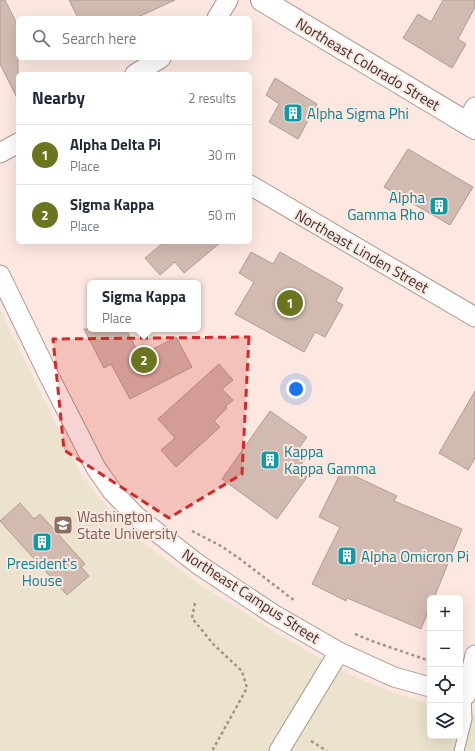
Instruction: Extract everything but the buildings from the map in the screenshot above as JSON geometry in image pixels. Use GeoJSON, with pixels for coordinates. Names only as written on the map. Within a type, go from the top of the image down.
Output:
{"type":"FeatureCollection","features":[{"type":"Feature","properties":{"kind":"street"},"geometry":{"type":"LineString","coordinates":[[218,16],[228,0]]}},
{"type":"Feature","properties":{"kind":"street","name":"Northeast Colorado Street"},"geometry":{"type":"LineString","coordinates":[[262,0],[472,119]]}},
{"type":"Feature","properties":{"kind":"street"},"geometry":{"type":"LineString","coordinates":[[138,72],[158,60]]}},
{"type":"Feature","properties":{"kind":"street"},"geometry":{"type":"LineString","coordinates":[[0,153],[16,144]]}},
{"type":"Feature","properties":{"kind":"street","name":"Northeast Linden Street"},"geometry":{"type":"LineString","coordinates":[[252,187],[475,317]]}},
{"type":"Feature","properties":{"kind":"street","name":"Northeast Campus Street"},"geometry":{"type":"LineString","coordinates":[[0,275],[96,468],[112,491],[136,516],[199,565],[273,614],[338,652],[394,677],[427,686]]}},
{"type":"Feature","properties":{"kind":"street"},"geometry":{"type":"LineString","coordinates":[[279,751],[338,652]]}},
{"type":"Feature","properties":{"kind":"street"},"geometry":{"type":"LineString","coordinates":[[467,695],[475,655]]}},
{"type":"Feature","properties":{"kind":"lane"},"geometry":{"type":"LineString","coordinates":[[458,751],[466,718],[467,695]]}},
{"type":"Feature","properties":{"kind":"path"},"geometry":{"type":"LineString","coordinates":[[190,530],[240,558],[297,602]]}},
{"type":"Feature","properties":{"kind":"path"},"geometry":{"type":"LineString","coordinates":[[195,603],[192,618],[214,645],[242,671],[247,688],[212,751]]}},
{"type":"Feature","properties":{"kind":"path"},"geometry":{"type":"LineString","coordinates":[[352,633],[427,660]]}},
{"type":"Feature","properties":{"kind":"path"},"geometry":{"type":"LineString","coordinates":[[311,741],[327,751]]}},
{"type":"Feature","properties":{"kind":"highlighted area"},"geometry":{"type":"Polygon","coordinates":[[[249,337],[242,474],[169,518],[64,450],[53,339],[249,337]]]}},
{"type":"Feature","properties":{"kind":"shaded area","name":"Washington State University"},"geometry":{"type":"Polygon","coordinates":[[[0,310],[81,474],[108,508],[142,542],[202,586],[291,642],[357,678],[398,694],[427,703],[427,739],[463,739],[463,712],[475,715],[475,751],[0,751],[0,310]]]}},
{"type":"Feature","properties":{"kind":"place","name":"Alpha Sigma Phi"},"geometry":{"type":"Point","coordinates":[293,113]}},
{"type":"Feature","properties":{"kind":"place","name":"Alpha Gamma Rho"},"geometry":{"type":"Point","coordinates":[439,206]}},
{"type":"Feature","properties":{"kind":"place","name":"Alpha Delta Pi"},"geometry":{"type":"Point","coordinates":[290,303]}},
{"type":"Feature","properties":{"kind":"place","name":"Sigma Kappa"},"geometry":{"type":"Point","coordinates":[144,360]}},
{"type":"Feature","properties":{"kind":"place","name":"Kappa Kappa Gamma"},"geometry":{"type":"Point","coordinates":[270,460]}},
{"type":"Feature","properties":{"kind":"place","name":"Washington State University"},"geometry":{"type":"Point","coordinates":[63,525]}},
{"type":"Feature","properties":{"kind":"place","name":"President's House"},"geometry":{"type":"Point","coordinates":[42,542]}},
{"type":"Feature","properties":{"kind":"place","name":"Alpha Omicron Pi"},"geometry":{"type":"Point","coordinates":[347,556]}}]}
